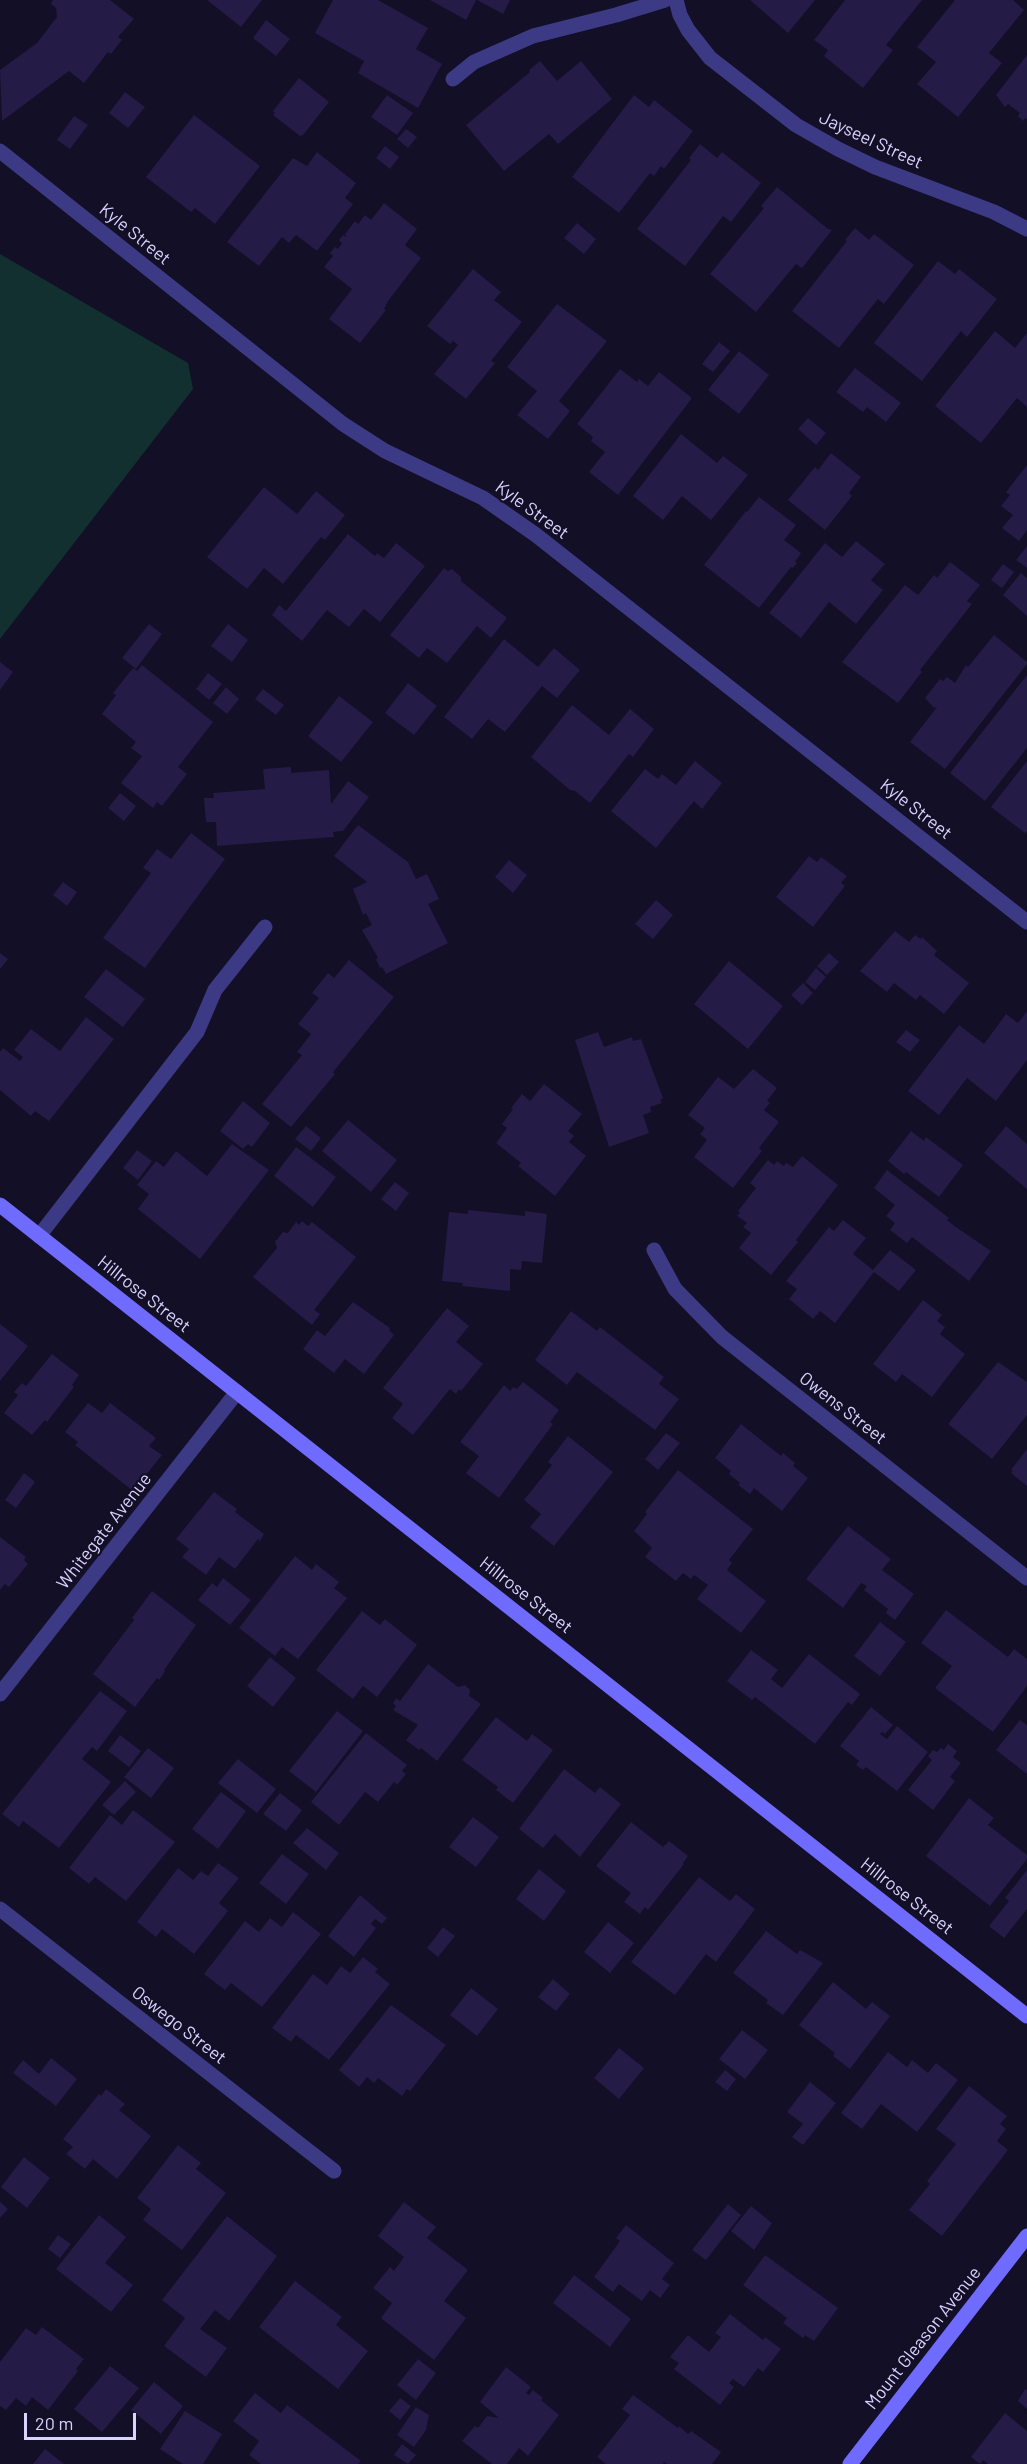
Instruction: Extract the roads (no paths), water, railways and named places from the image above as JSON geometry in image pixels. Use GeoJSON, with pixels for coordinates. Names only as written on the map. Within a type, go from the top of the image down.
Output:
{"type":"FeatureCollection","features":[{"type":"Feature","properties":{"kind":"street"},"geometry":{"type":"LineString","coordinates":[[453,80],[474,62],[533,36],[665,0]]}},
{"type":"Feature","properties":{"kind":"street","name":"Jayseel Street"},"geometry":{"type":"LineString","coordinates":[[676,0],[680,15],[688,30],[710,58],[796,125],[837,149],[875,167],[994,212],[1027,229]]}},
{"type":"Feature","properties":{"kind":"street","name":"Kyle Street"},"geometry":{"type":"LineString","coordinates":[[0,151],[343,424],[385,451],[483,498],[536,535],[1027,922]]}},
{"type":"Feature","properties":{"kind":"street"},"geometry":{"type":"LineString","coordinates":[[39,1236],[197,1032],[214,990],[266,927]]}},
{"type":"Feature","properties":{"kind":"street","name":"Hillrose Street"},"geometry":{"type":"LineString","coordinates":[[0,1205],[1027,2016]]}},
{"type":"Feature","properties":{"kind":"street","name":"Owens Street"},"geometry":{"type":"LineString","coordinates":[[654,1250],[675,1289],[722,1337],[1027,1578]]}},
{"type":"Feature","properties":{"kind":"street","name":"Whitegate Avenue"},"geometry":{"type":"LineString","coordinates":[[0,1694],[237,1392]]}},
{"type":"Feature","properties":{"kind":"street","name":"Oswego Street"},"geometry":{"type":"LineString","coordinates":[[0,1909],[334,2171]]}},
{"type":"Feature","properties":{"kind":"street","name":"Mount Gleason Avenue"},"geometry":{"type":"LineString","coordinates":[[850,2464],[1027,2236]]}}]}
